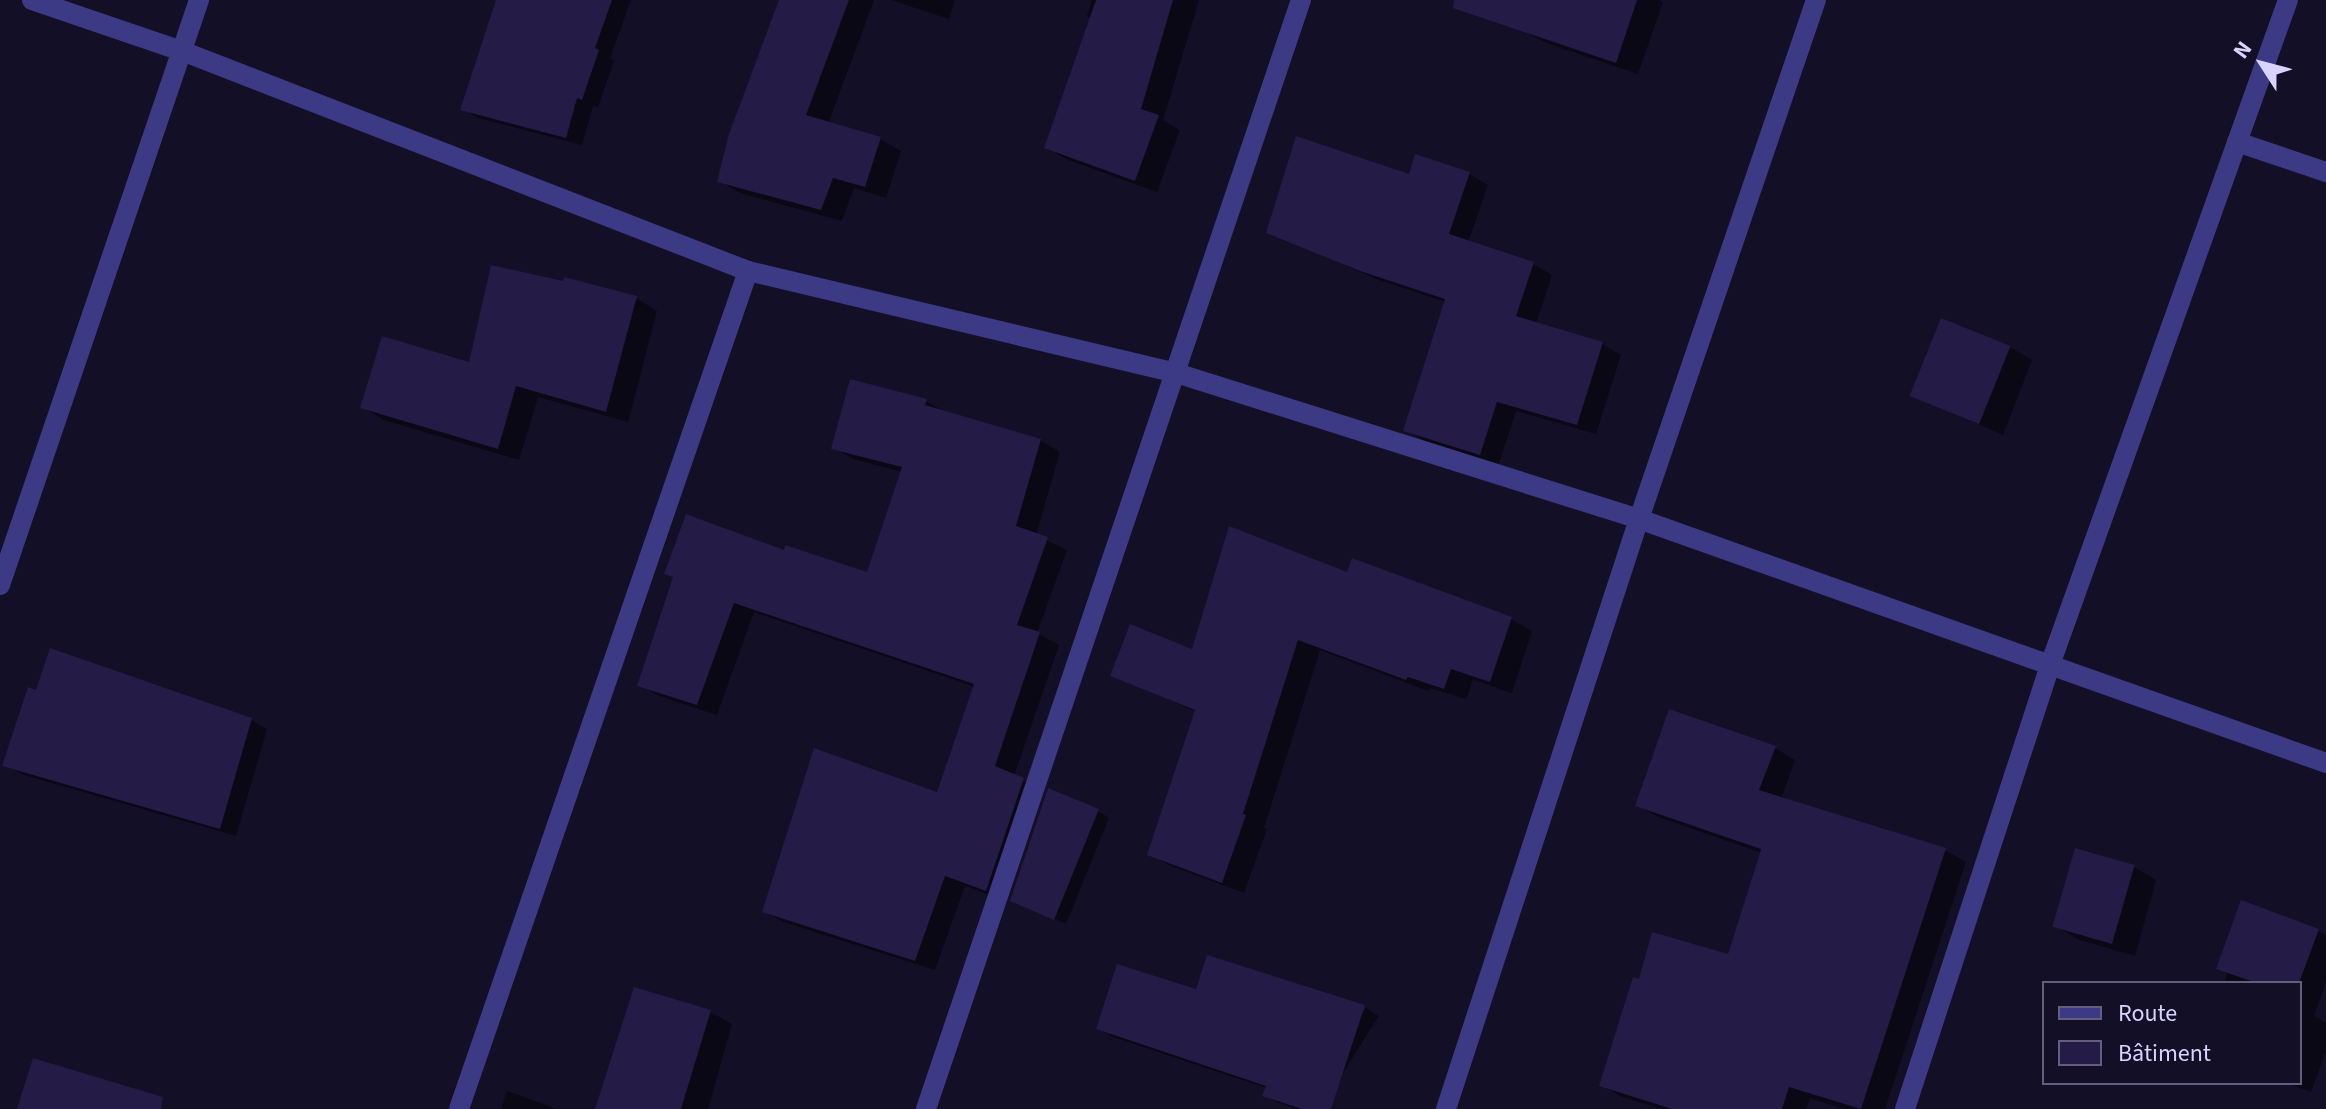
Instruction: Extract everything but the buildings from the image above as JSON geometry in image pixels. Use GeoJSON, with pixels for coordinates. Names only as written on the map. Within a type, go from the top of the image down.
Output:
{"type":"FeatureCollection","features":[{"type":"Feature","properties":{"kind":"street"},"geometry":{"type":"LineString","coordinates":[[32,0],[182,51],[748,271],[1173,372],[1639,519],[2326,763]]}},
{"type":"Feature","properties":{"kind":"street"},"geometry":{"type":"LineString","coordinates":[[0,585],[199,0]]}},
{"type":"Feature","properties":{"kind":"street"},"geometry":{"type":"LineString","coordinates":[[926,1109],[1301,0]]}},
{"type":"Feature","properties":{"kind":"street"},"geometry":{"type":"LineString","coordinates":[[1446,1109],[1639,519],[1816,0]]}},
{"type":"Feature","properties":{"kind":"street"},"geometry":{"type":"LineString","coordinates":[[1905,1109],[2050,665],[2288,0]]}},
{"type":"Feature","properties":{"kind":"street"},"geometry":{"type":"LineString","coordinates":[[2237,142],[2326,172]]}},
{"type":"Feature","properties":{"kind":"street"},"geometry":{"type":"LineString","coordinates":[[459,1109],[748,271]]}}]}
